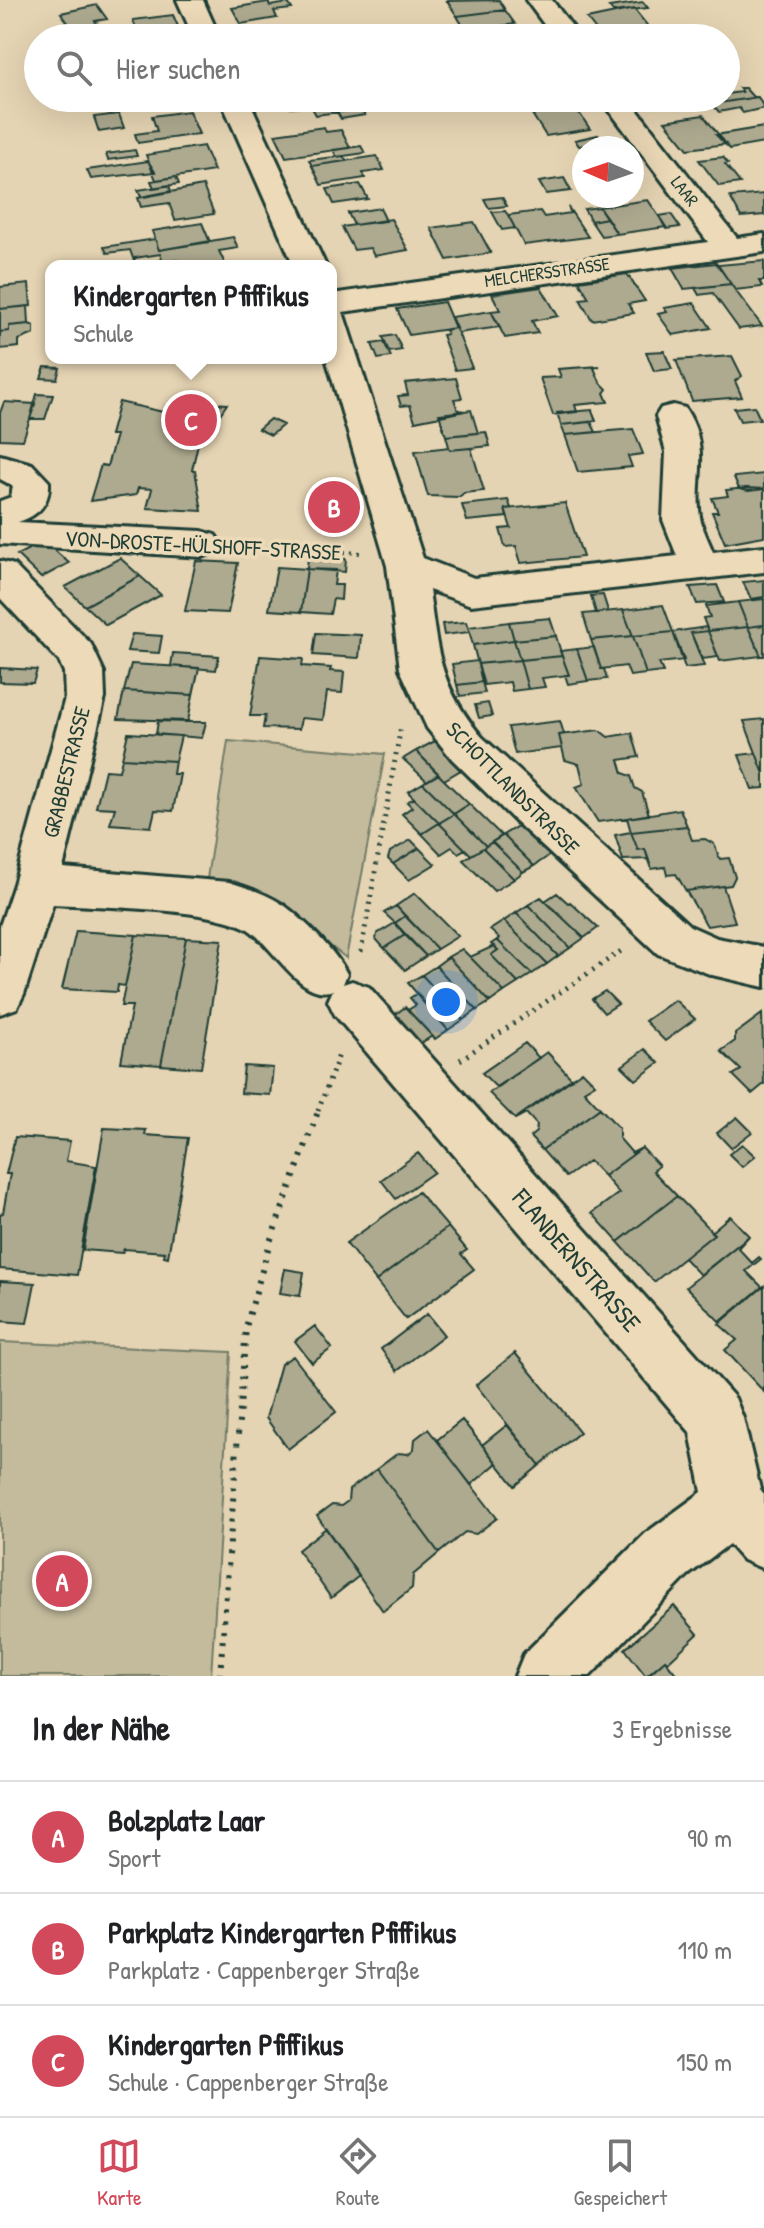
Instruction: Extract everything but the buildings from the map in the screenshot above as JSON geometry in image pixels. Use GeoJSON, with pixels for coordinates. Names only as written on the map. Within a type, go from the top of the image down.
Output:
{"type":"FeatureCollection","features":[{"type":"Feature","properties":{"kind":"street"},"geometry":{"type":"LineString","coordinates":[[190,0],[201,24]]}},
{"type":"Feature","properties":{"kind":"street"},"geometry":{"type":"LineString","coordinates":[[539,0],[557,24]]}},
{"type":"Feature","properties":{"kind":"street"},"geometry":{"type":"LineString","coordinates":[[240,112],[307,260]]}},
{"type":"Feature","properties":{"kind":"street","name":"LAAR"},"geometry":{"type":"LineString","coordinates":[[625,112],[727,246]]}},
{"type":"Feature","properties":{"kind":"street","name":"MELCHERSSTRASSE"},"geometry":{"type":"LineString","coordinates":[[337,303],[764,243]]}},
{"type":"Feature","properties":{"kind":"street","name":"SCHOTTLANDSTRASSE"},"geometry":{"type":"LineString","coordinates":[[337,338],[406,566],[420,669],[442,717],[467,748],[659,928],[688,948],[764,967]]}},
{"type":"Feature","properties":{"kind":"street"},"geometry":{"type":"LineString","coordinates":[[673,416],[684,452],[682,520],[699,565]]}},
{"type":"Feature","properties":{"kind":"street"},"geometry":{"type":"LineString","coordinates":[[0,467],[19,472],[31,482],[32,493],[27,505],[15,512],[0,513]]}},
{"type":"Feature","properties":{"kind":"street","name":"VON-DROSTE-HÜLSHOFF-STRASSE"},"geometry":{"type":"LineString","coordinates":[[0,527],[8,534],[202,544]]}},
{"type":"Feature","properties":{"kind":"street"},"geometry":{"type":"LineString","coordinates":[[406,566],[471,592],[764,559]]}},
{"type":"Feature","properties":{"kind":"street","name":"GRABBESTRASSE"},"geometry":{"type":"LineString","coordinates":[[0,574],[77,654],[84,672],[85,698],[37,884],[0,994]]}},
{"type":"Feature","properties":{"kind":"street","name":"FLANDERNSTRASSE"},"geometry":{"type":"LineString","coordinates":[[37,884],[229,900],[266,917],[338,988],[427,1087],[715,1418],[749,1521]]}},
{"type":"Feature","properties":{"kind":"street"},"geometry":{"type":"LineString","coordinates":[[546,1676],[667,1554],[749,1521]]}},
{"type":"Feature","properties":{"kind":"path","name":"VON-DROSTE-HÜLSHOFF-STRASSE"},"geometry":{"type":"LineString","coordinates":[[202,544],[367,554],[406,566]]}},
{"type":"Feature","properties":{"kind":"path"},"geometry":{"type":"LineString","coordinates":[[220,1676],[246,1327],[270,1242],[343,1044],[338,988],[406,698],[420,669]]}},
{"type":"Feature","properties":{"kind":"path"},"geometry":{"type":"LineString","coordinates":[[427,1087],[457,1062],[659,928]]}},
{"type":"Feature","properties":{"kind":"shaded area"},"geometry":{"type":"Polygon","coordinates":[[[228,741],[385,754],[346,958],[282,908],[206,885],[228,741]]]}},
{"type":"Feature","properties":{"kind":"shaded area"},"geometry":{"type":"Polygon","coordinates":[[[0,1342],[231,1352],[211,1676],[0,1676],[0,1342]]]}},
{"type":"Feature","properties":{"kind":"place","name":"Kindergarten Pfiffikus"},"geometry":{"type":"Point","coordinates":[191,420]}},
{"type":"Feature","properties":{"kind":"place","name":"Parkplatz Kindergarten Pfiffikus"},"geometry":{"type":"Point","coordinates":[334,507]}},
{"type":"Feature","properties":{"kind":"place","name":"Bolzplatz Laar"},"geometry":{"type":"Point","coordinates":[62,1581]}}]}
